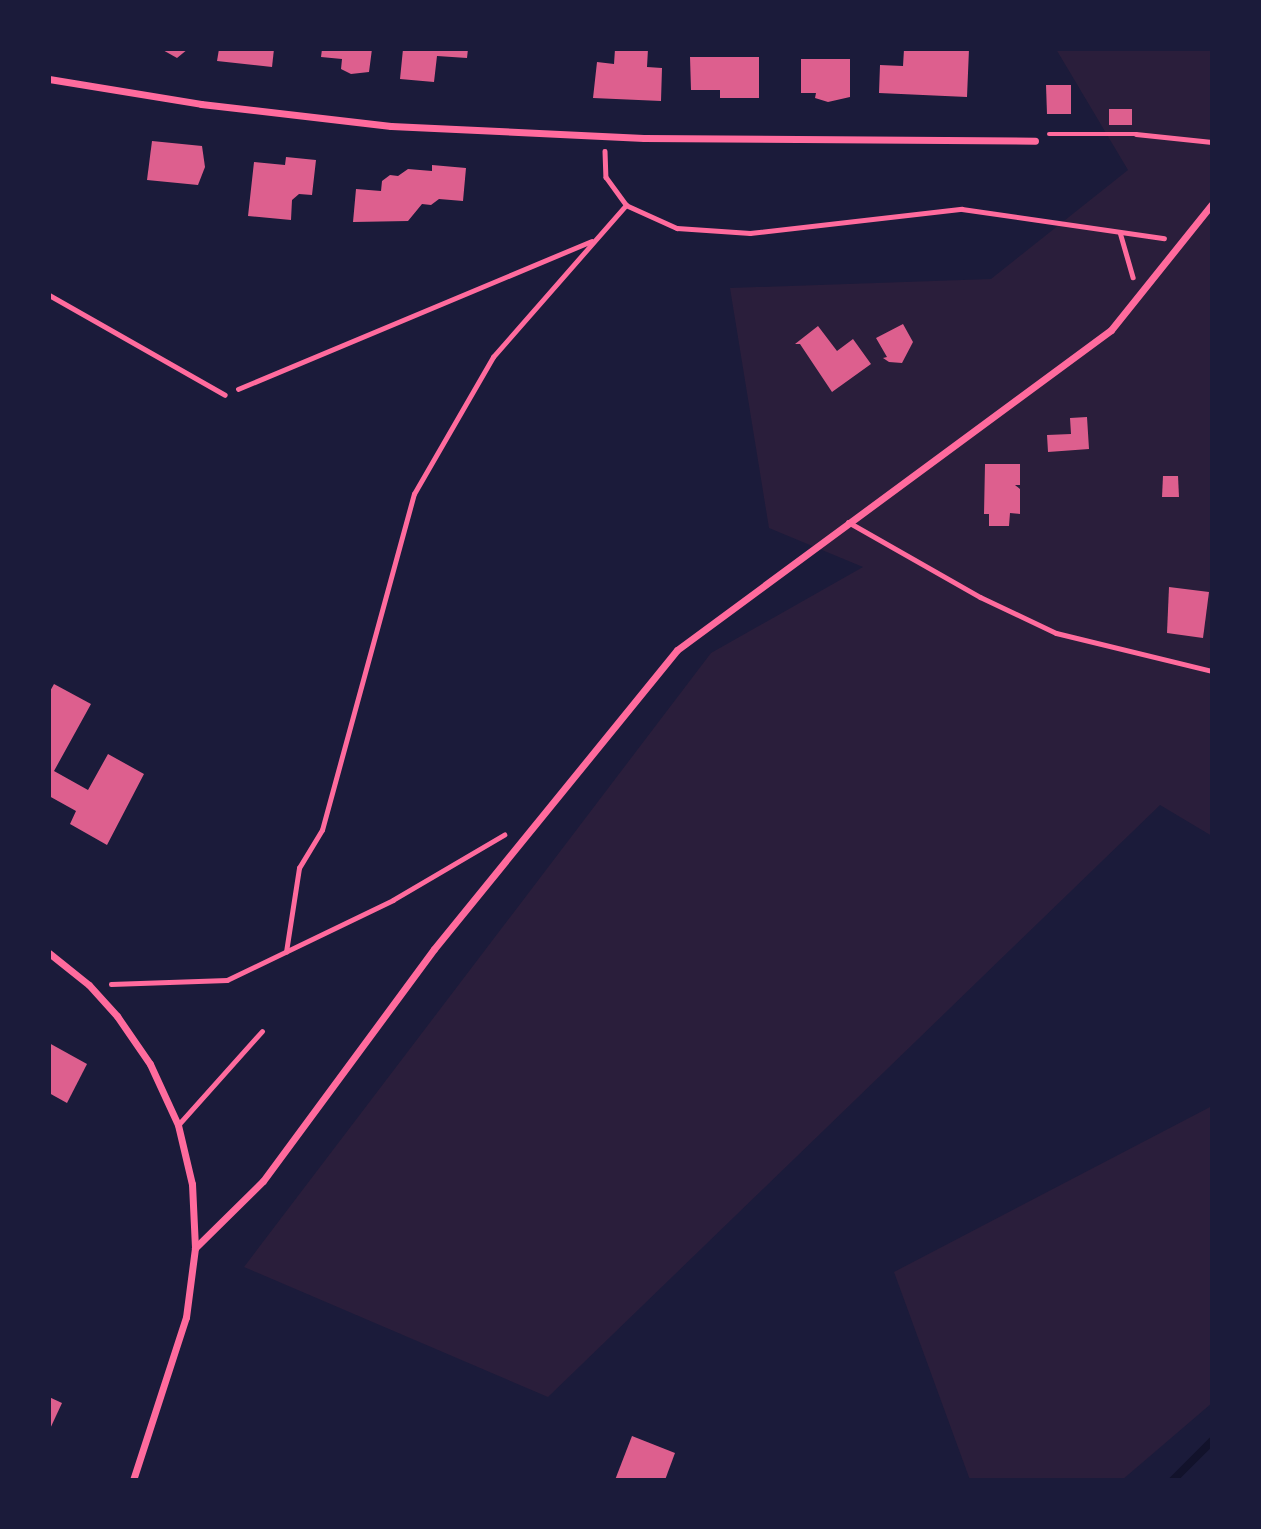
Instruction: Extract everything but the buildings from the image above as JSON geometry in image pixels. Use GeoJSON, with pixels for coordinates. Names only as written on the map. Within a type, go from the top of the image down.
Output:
{"type":"FeatureCollection","features":[{"type":"Feature","properties":{"kind":"street"},"geometry":{"type":"LineString","coordinates":[[49,79],[201,104],[391,125],[604,136],[1035,141]]}},
{"type":"Feature","properties":{"kind":"street"},"geometry":{"type":"LineString","coordinates":[[195,1248],[263,1181],[434,949],[677,650],[1111,330],[1212,204]]}},
{"type":"Feature","properties":{"kind":"street"},"geometry":{"type":"LineString","coordinates":[[49,953],[89,985],[150,1064],[178,1125],[192,1184],[195,1248],[186,1317],[132,1480]]}},
{"type":"Feature","properties":{"kind":"lane"},"geometry":{"type":"LineString","coordinates":[[49,295],[225,395]]}},
{"type":"Feature","properties":{"kind":"lane"},"geometry":{"type":"LineString","coordinates":[[848,522],[980,597],[1056,633],[1212,671]]}},
{"type":"Feature","properties":{"kind":"lane"},"geometry":{"type":"LineString","coordinates":[[178,1125],[262,1031]]}},
{"type":"Feature","properties":{"kind":"path"},"geometry":{"type":"LineString","coordinates":[[1035,141],[1041,134],[1136,134],[1212,142]]}},
{"type":"Feature","properties":{"kind":"path"},"geometry":{"type":"LineString","coordinates":[[604,136],[606,177],[626,205],[677,228],[750,233],[962,209],[1182,241]]}},
{"type":"Feature","properties":{"kind":"path"},"geometry":{"type":"LineString","coordinates":[[286,952],[299,868],[322,830],[414,494],[493,357],[626,205]]}},
{"type":"Feature","properties":{"kind":"path"},"geometry":{"type":"LineString","coordinates":[[1120,232],[1139,295]]}},
{"type":"Feature","properties":{"kind":"path"},"geometry":{"type":"LineString","coordinates":[[225,395],[593,240]]}},
{"type":"Feature","properties":{"kind":"path"},"geometry":{"type":"LineString","coordinates":[[89,985],[227,980],[393,900],[508,833]]}},
{"type":"Feature","properties":{"kind":"shaded area"},"geometry":{"type":"Polygon","coordinates":[[[1056,49],[1212,49],[1212,836],[1160,805],[548,1397],[244,1267],[711,653],[863,567],[769,528],[730,288],[991,279],[1128,170],[1056,49]]]}},
{"type":"Feature","properties":{"kind":"shaded area"},"geometry":{"type":"Polygon","coordinates":[[[1212,1106],[1212,1403],[1122,1480],[970,1480],[894,1272],[1212,1106]]]}},
{"type":"Feature","properties":{"kind":"waterway"},"geometry":{"type":"LineString","coordinates":[[1173,1480],[1212,1441]]}}]}
